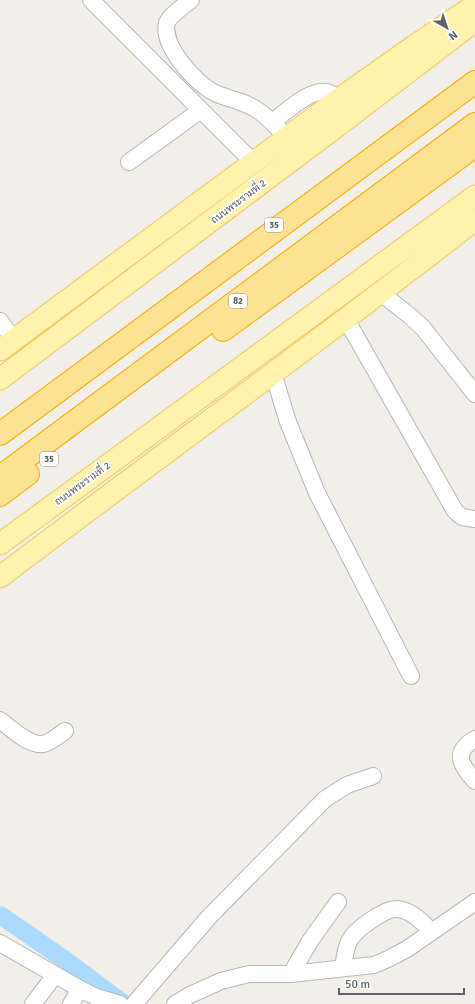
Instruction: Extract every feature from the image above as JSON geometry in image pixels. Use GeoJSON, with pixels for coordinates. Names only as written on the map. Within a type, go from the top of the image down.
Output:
{"type":"FeatureCollection","features":[{"type":"Feature","properties":{"kind":"highway","name":"35"},"geometry":{"type":"LineString","coordinates":[[0,428],[475,76]]}},
{"type":"Feature","properties":{"kind":"highway"},"geometry":{"type":"LineString","coordinates":[[0,434],[475,82]]}},
{"type":"Feature","properties":{"kind":"highway","name":"82"},"geometry":{"type":"LineString","coordinates":[[0,477],[475,124]]}},
{"type":"Feature","properties":{"kind":"highway","name":"35"},"geometry":{"type":"LineString","coordinates":[[0,495],[475,146]]}},
{"type":"Feature","properties":{"kind":"main road"},"geometry":{"type":"LineString","coordinates":[[7,345],[339,99],[475,5]]}},
{"type":"Feature","properties":{"kind":"main road","name":"ถนนพระรามที่ 2"},"geometry":{"type":"LineString","coordinates":[[0,379],[334,129],[475,21]]}},
{"type":"Feature","properties":{"kind":"main road","name":"ถนนพระรามที่ 2"},"geometry":{"type":"LineString","coordinates":[[0,544],[475,196]]}},
{"type":"Feature","properties":{"kind":"main road"},"geometry":{"type":"LineString","coordinates":[[0,577],[141,470],[346,319],[475,220]]}},
{"type":"Feature","properties":{"kind":"street"},"geometry":{"type":"LineString","coordinates":[[90,0],[254,162]]}},
{"type":"Feature","properties":{"kind":"street"},"geometry":{"type":"LineString","coordinates":[[191,0],[168,22],[166,34],[180,62],[196,79],[214,93],[246,103],[260,112],[287,137]]}},
{"type":"Feature","properties":{"kind":"street"},"geometry":{"type":"LineString","coordinates":[[272,122],[309,95],[319,92],[327,92],[339,99]]}},
{"type":"Feature","properties":{"kind":"street"},"geometry":{"type":"LineString","coordinates":[[129,162],[201,110]]}},
{"type":"Feature","properties":{"kind":"street"},"geometry":{"type":"LineString","coordinates":[[380,293],[423,328],[475,394]]}},
{"type":"Feature","properties":{"kind":"street"},"geometry":{"type":"LineString","coordinates":[[346,319],[455,511],[462,517],[475,519]]}},
{"type":"Feature","properties":{"kind":"street"},"geometry":{"type":"LineString","coordinates":[[0,322],[7,345]]}},
{"type":"Feature","properties":{"kind":"street"},"geometry":{"type":"LineString","coordinates":[[273,373],[288,422],[317,493],[411,676]]}},
{"type":"Feature","properties":{"kind":"street"},"geometry":{"type":"LineString","coordinates":[[0,720],[19,735],[34,744],[44,744],[64,731]]}},
{"type":"Feature","properties":{"kind":"street"},"geometry":{"type":"LineString","coordinates":[[475,739],[463,749],[461,755],[461,763],[468,774],[475,781]]}},
{"type":"Feature","properties":{"kind":"street"},"geometry":{"type":"LineString","coordinates":[[134,1004],[209,917],[325,799],[347,785],[373,776]]}},
{"type":"Feature","properties":{"kind":"street"},"geometry":{"type":"LineString","coordinates":[[291,974],[310,941],[338,902]]}},
{"type":"Feature","properties":{"kind":"street"},"geometry":{"type":"LineString","coordinates":[[175,1004],[190,995],[221,981],[249,974],[291,974],[374,964],[388,960],[407,949],[454,915],[475,902]]}},
{"type":"Feature","properties":{"kind":"street"},"geometry":{"type":"LineString","coordinates":[[343,967],[347,945],[351,937],[363,926],[387,911],[396,908],[408,912],[421,920],[432,932]]}},
{"type":"Feature","properties":{"kind":"street"},"geometry":{"type":"LineString","coordinates":[[2,949],[96,997],[120,1004]]}},
{"type":"Feature","properties":{"kind":"street"},"geometry":{"type":"LineString","coordinates":[[33,1004],[55,975]]}},
{"type":"Feature","properties":{"kind":"street"},"geometry":{"type":"LineString","coordinates":[[71,1004],[80,989]]}},
{"type":"Feature","properties":{"kind":"waterway"},"geometry":{"type":"LineString","coordinates":[[0,915],[68,962],[124,1004]]}}]}
